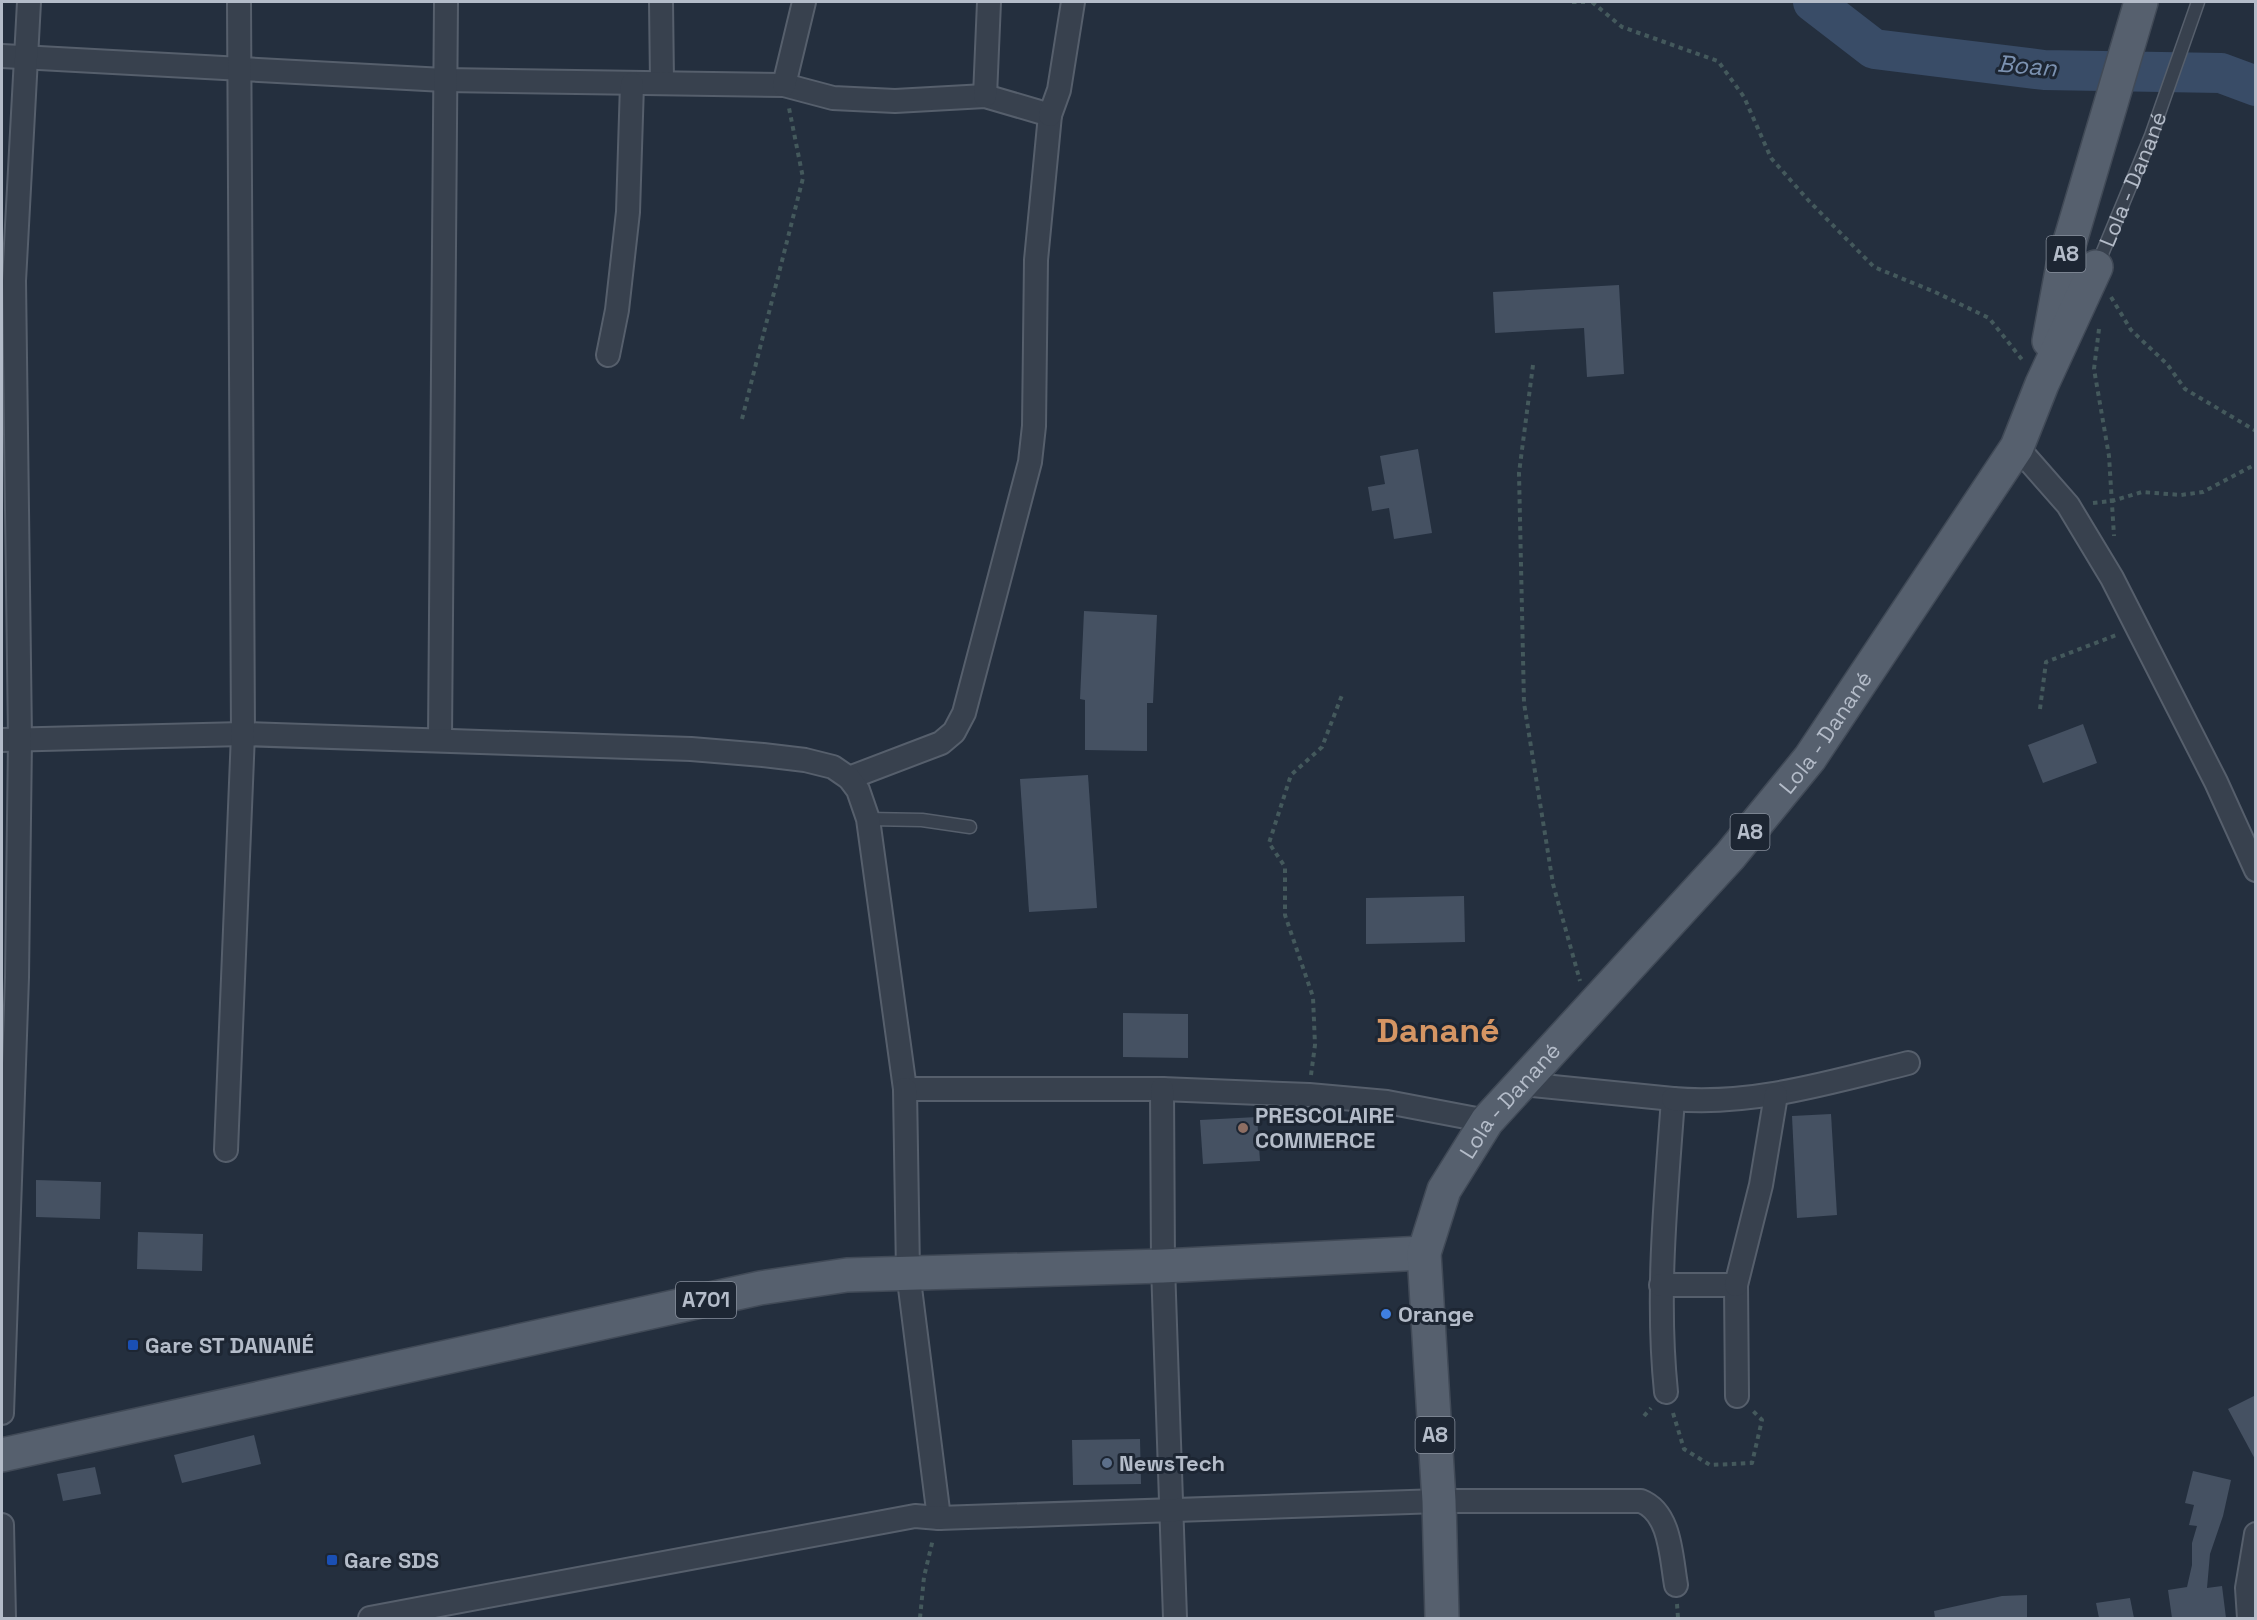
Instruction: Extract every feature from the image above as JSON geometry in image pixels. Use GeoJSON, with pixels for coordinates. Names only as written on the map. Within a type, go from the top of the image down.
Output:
{"type":"FeatureCollection","features":[{"type":"Feature","properties":{"kind":"main road","name":"Lola - Danané"},"geometry":{"type":"LineString","coordinates":[[2042,384],[2063,265],[2139,7]]}},
{"type":"Feature","properties":{"kind":"main road","name":"Lola - Danané"},"geometry":{"type":"LineString","coordinates":[[1424,1253],[1444,1190],[1488,1121],[1730,856],[1810,758],[2017,447],[2042,384],[2096,267]]}},
{"type":"Feature","properties":{"kind":"main road","name":"A701"},"geometry":{"type":"LineString","coordinates":[[2,1455],[760,1288],[848,1275],[1163,1266],[1424,1253]]}},
{"type":"Feature","properties":{"kind":"main road","name":"A8"},"geometry":{"type":"LineString","coordinates":[[1424,1253],[1439,1501],[1442,1618]]}},
{"type":"Feature","properties":{"kind":"street"},"geometry":{"type":"LineString","coordinates":[[2,1413],[11,740],[8,281],[27,57],[29,2]]}},
{"type":"Feature","properties":{"kind":"street"},"geometry":{"type":"LineString","coordinates":[[226,1150],[243,734],[239,2]]}},
{"type":"Feature","properties":{"kind":"street"},"geometry":{"type":"LineString","coordinates":[[440,740],[446,2]]}},
{"type":"Feature","properties":{"kind":"street"},"geometry":{"type":"LineString","coordinates":[[661,2],[662,82]]}},
{"type":"Feature","properties":{"kind":"street"},"geometry":{"type":"LineString","coordinates":[[784,85],[804,2]]}},
{"type":"Feature","properties":{"kind":"street"},"geometry":{"type":"LineString","coordinates":[[985,96],[989,2]]}},
{"type":"Feature","properties":{"kind":"street"},"geometry":{"type":"LineString","coordinates":[[849,778],[941,743],[954,732],[964,713],[1030,462],[1034,426],[1036,260],[1050,116],[1059,90],[1073,2]]}},
{"type":"Feature","properties":{"kind":"street"},"geometry":{"type":"LineString","coordinates":[[2,56],[444,80],[784,85],[834,98],[895,101],[985,96],[1050,116]]}},
{"type":"Feature","properties":{"kind":"street"},"geometry":{"type":"LineString","coordinates":[[608,355],[617,310],[628,212],[633,84]]}},
{"type":"Feature","properties":{"kind":"street"},"geometry":{"type":"LineString","coordinates":[[2017,447],[2068,505],[2112,578],[2217,782],[2256,870]]}},
{"type":"Feature","properties":{"kind":"street"},"geometry":{"type":"LineString","coordinates":[[11,740],[243,734],[691,749],[805,759],[833,767],[849,778],[858,790],[868,819],[905,1089],[908,1272],[939,1518]]}},
{"type":"Feature","properties":{"kind":"street"},"geometry":{"type":"LineString","coordinates":[[1523,1084],[1699,1101],[1776,1095],[1908,1063]]}},
{"type":"Feature","properties":{"kind":"street"},"geometry":{"type":"LineString","coordinates":[[905,1089],[1162,1089],[1309,1095],[1387,1102],[1488,1121]]}},
{"type":"Feature","properties":{"kind":"street"},"geometry":{"type":"LineString","coordinates":[[1162,1089],[1163,1266],[1175,1618]]}},
{"type":"Feature","properties":{"kind":"street"},"geometry":{"type":"LineString","coordinates":[[1737,1396],[1736,1285],[1761,1185],[1776,1095]]}},
{"type":"Feature","properties":{"kind":"street"},"geometry":{"type":"LineString","coordinates":[[1666,1392],[1662,1352],[1661,1284],[1672,1099]]}},
{"type":"Feature","properties":{"kind":"street"},"geometry":{"type":"LineString","coordinates":[[1661,1284],[1736,1285]]}},
{"type":"Feature","properties":{"kind":"street"},"geometry":{"type":"LineString","coordinates":[[370,1618],[915,1516],[939,1518],[1439,1501],[1641,1501],[1657,1511],[1667,1533],[1676,1585]]}},
{"type":"Feature","properties":{"kind":"street"},"geometry":{"type":"LineString","coordinates":[[2,1525],[3,1618]]}},
{"type":"Feature","properties":{"kind":"street"},"geometry":{"type":"LineString","coordinates":[[2249,1618],[2247,1588],[2256,1534]]}},
{"type":"Feature","properties":{"kind":"lane","name":"Lola - Danané"},"geometry":{"type":"LineString","coordinates":[[2096,267],[2151,136],[2198,2]]}},
{"type":"Feature","properties":{"kind":"lane"},"geometry":{"type":"LineString","coordinates":[[868,819],[922,820],[970,826]]}},
{"type":"Feature","properties":{"kind":"path"},"geometry":{"type":"LineString","coordinates":[[1572,2],[1586,2]]}},
{"type":"Feature","properties":{"kind":"path"},"geometry":{"type":"LineString","coordinates":[[1592,2],[1622,27],[1718,61],[1744,97],[1771,158],[1809,201],[1874,267],[1989,318],[2042,384]]}},
{"type":"Feature","properties":{"kind":"path"},"geometry":{"type":"LineString","coordinates":[[742,419],[803,178],[784,85]]}},
{"type":"Feature","properties":{"kind":"path"},"geometry":{"type":"LineString","coordinates":[[2096,267],[2106,289],[2131,330],[2167,364],[2185,389],[2256,431]]}},
{"type":"Feature","properties":{"kind":"path"},"geometry":{"type":"LineString","coordinates":[[2101,319],[2094,369],[2109,456],[2112,501],[2112,578]]}},
{"type":"Feature","properties":{"kind":"path"},"geometry":{"type":"LineString","coordinates":[[1533,365],[1519,473],[1524,703],[1553,884],[1588,1011]]}},
{"type":"Feature","properties":{"kind":"path"},"geometry":{"type":"LineString","coordinates":[[2068,505],[2112,501],[2142,492],[2181,495],[2203,492],[2256,464]]}},
{"type":"Feature","properties":{"kind":"path"},"geometry":{"type":"LineString","coordinates":[[2040,709],[2046,662],[2137,628]]}},
{"type":"Feature","properties":{"kind":"path"},"geometry":{"type":"LineString","coordinates":[[1309,1095],[1315,1045],[1313,997],[1285,915],[1285,867],[1269,843],[1291,775],[1322,747],[1342,695]]}},
{"type":"Feature","properties":{"kind":"path"},"geometry":{"type":"LineString","coordinates":[[1666,1392],[1684,1449],[1710,1465],[1752,1463],[1762,1420],[1737,1396]]}},
{"type":"Feature","properties":{"kind":"path"},"geometry":{"type":"LineString","coordinates":[[921,1618],[924,1577],[939,1518]]}},
{"type":"Feature","properties":{"kind":"building"},"geometry":{"type":"Polygon","coordinates":[[[1619,285],[1624,374],[1587,377],[1584,328],[1495,333],[1493,292],[1619,285]]]}},
{"type":"Feature","properties":{"kind":"building"},"geometry":{"type":"Polygon","coordinates":[[[1418,449],[1432,533],[1394,539],[1389,508],[1372,511],[1368,487],[1385,484],[1380,456],[1418,449]]]}},
{"type":"Feature","properties":{"kind":"building"},"geometry":{"type":"Polygon","coordinates":[[[1084,611],[1157,615],[1153,703],[1147,703],[1147,751],[1085,750],[1085,700],[1080,699],[1084,611]]]}},
{"type":"Feature","properties":{"kind":"building"},"geometry":{"type":"Polygon","coordinates":[[[2083,724],[2097,763],[2043,783],[2028,745],[2083,724]]]}},
{"type":"Feature","properties":{"kind":"building"},"geometry":{"type":"Polygon","coordinates":[[[1088,775],[1097,908],[1029,912],[1020,779],[1088,775]]]}},
{"type":"Feature","properties":{"kind":"building"},"geometry":{"type":"Polygon","coordinates":[[[1464,896],[1465,942],[1366,944],[1366,898],[1464,896]]]}},
{"type":"Feature","properties":{"kind":"building"},"geometry":{"type":"Polygon","coordinates":[[[1123,1013],[1188,1014],[1188,1058],[1123,1057],[1123,1013]]]}},
{"type":"Feature","properties":{"kind":"building"},"geometry":{"type":"Polygon","coordinates":[[[1831,1114],[1837,1215],[1797,1218],[1792,1116],[1831,1114]]]}},
{"type":"Feature","properties":{"kind":"building"},"geometry":{"type":"Polygon","coordinates":[[[1257,1117],[1260,1161],[1203,1164],[1200,1120],[1257,1117]]]}},
{"type":"Feature","properties":{"kind":"building"},"geometry":{"type":"Polygon","coordinates":[[[36,1180],[101,1182],[100,1219],[36,1217],[36,1180]]]}},
{"type":"Feature","properties":{"kind":"building"},"geometry":{"type":"Polygon","coordinates":[[[138,1232],[203,1234],[202,1271],[137,1269],[138,1232]]]}},
{"type":"Feature","properties":{"kind":"building"},"geometry":{"type":"Polygon","coordinates":[[[2256,1395],[2256,1461],[2228,1409],[2256,1395]]]}},
{"type":"Feature","properties":{"kind":"building"},"geometry":{"type":"Polygon","coordinates":[[[254,1435],[261,1464],[182,1483],[174,1455],[254,1435]]]}},
{"type":"Feature","properties":{"kind":"building"},"geometry":{"type":"Polygon","coordinates":[[[1140,1439],[1141,1484],[1073,1485],[1072,1440],[1140,1439]]]}},
{"type":"Feature","properties":{"kind":"building"},"geometry":{"type":"Polygon","coordinates":[[[95,1467],[101,1494],[63,1501],[57,1474],[95,1467]]]}},
{"type":"Feature","properties":{"kind":"building"},"geometry":{"type":"Polygon","coordinates":[[[2193,1471],[2231,1480],[2223,1516],[2210,1554],[2207,1588],[2222,1586],[2226,1618],[2172,1618],[2168,1590],[2187,1587],[2192,1565],[2192,1543],[2197,1526],[2189,1525],[2194,1505],[2185,1503],[2193,1471]]]}},
{"type":"Feature","properties":{"kind":"building"},"geometry":{"type":"Polygon","coordinates":[[[2027,1595],[2027,1618],[1935,1618],[1934,1611],[2002,1596],[2027,1595]]]}},
{"type":"Feature","properties":{"kind":"building"},"geometry":{"type":"Polygon","coordinates":[[[2130,1598],[2134,1618],[2099,1618],[2096,1603],[2130,1598]]]}},
{"type":"Feature","properties":{"kind":"waterway","name":"Boan"},"geometry":{"type":"LineString","coordinates":[[1813,2],[1874,49],[2044,70],[2221,73],[2256,86]]}},
{"type":"Feature","properties":{"kind":"place","name":"PRESCOLAIRE COMMERCE"},"geometry":{"type":"Point","coordinates":[1243,1128]}},
{"type":"Feature","properties":{"kind":"place","name":"Orange"},"geometry":{"type":"Point","coordinates":[1386,1314]}},
{"type":"Feature","properties":{"kind":"place","name":"Gare ST DANANÉ"},"geometry":{"type":"Point","coordinates":[133,1345]}},
{"type":"Feature","properties":{"kind":"place","name":"NewsTech"},"geometry":{"type":"Point","coordinates":[1107,1463]}},
{"type":"Feature","properties":{"kind":"place","name":"Gare SDS"},"geometry":{"type":"Point","coordinates":[332,1560]}},
{"type":"Feature","properties":{"kind":"district","name":"Danané"},"geometry":{"type":"Point","coordinates":[1438,1030]}}]}
